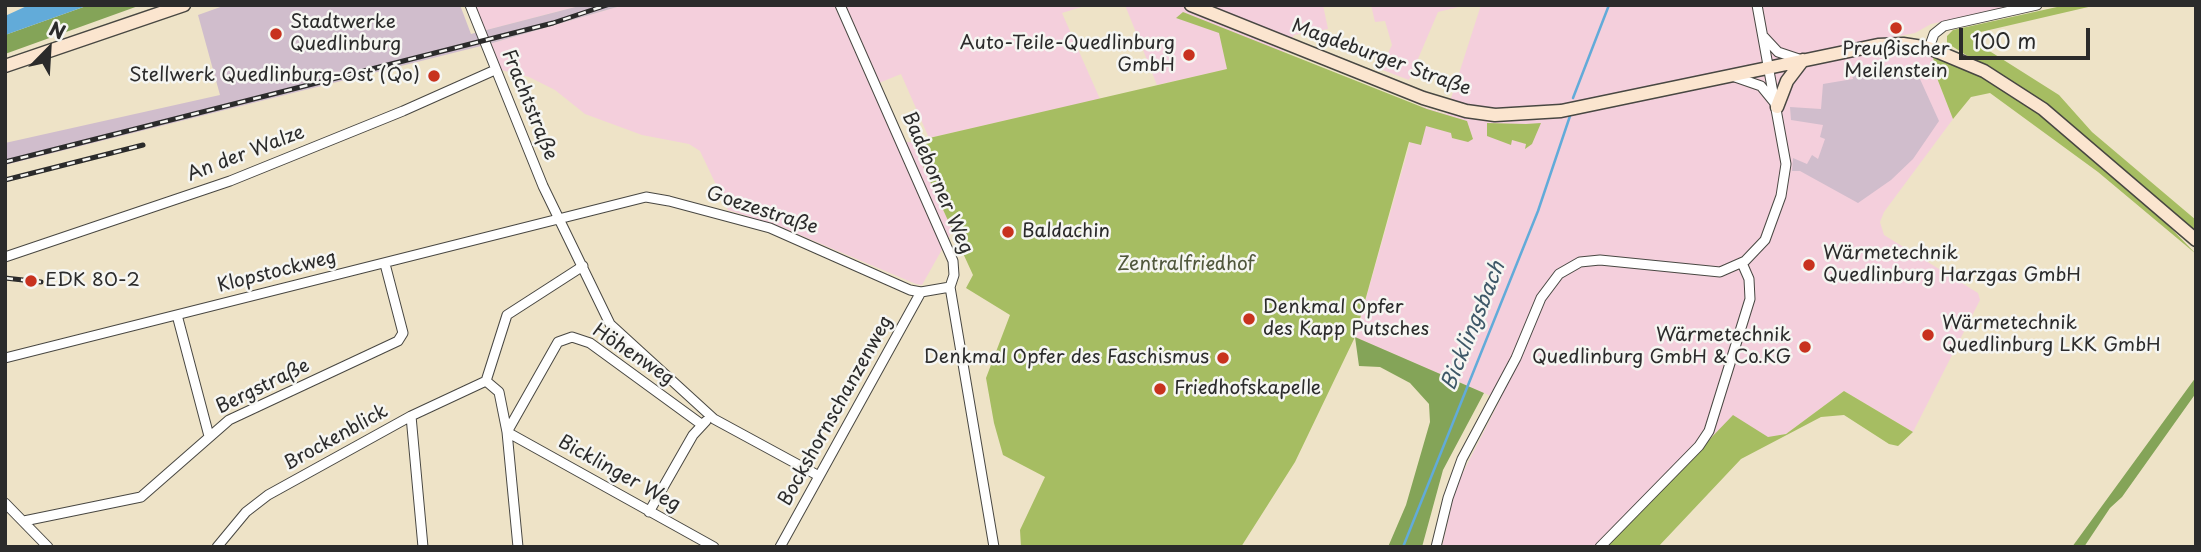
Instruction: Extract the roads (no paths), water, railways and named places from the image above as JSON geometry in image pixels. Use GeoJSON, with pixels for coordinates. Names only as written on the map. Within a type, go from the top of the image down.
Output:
{"type":"FeatureCollection","features":[{"type":"Feature","properties":{"kind":"main road"},"geometry":{"type":"LineString","coordinates":[[5,66],[184,5]]}},
{"type":"Feature","properties":{"kind":"main road","name":"Magdeburger Straße"},"geometry":{"type":"LineString","coordinates":[[1191,5],[1423,98],[1479,113],[1548,113],[1884,44],[1929,48],[1984,71],[2043,109],[2196,240]]}},
{"type":"Feature","properties":{"kind":"main road"},"geometry":{"type":"LineString","coordinates":[[1777,107],[1787,81],[1804,60]]}},
{"type":"Feature","properties":{"kind":"street","name":"Frachtstraße"},"geometry":{"type":"LineString","coordinates":[[470,5],[557,218],[612,326],[714,419],[820,476]]}},
{"type":"Feature","properties":{"kind":"street","name":"Badeborner Weg"},"geometry":{"type":"LineString","coordinates":[[841,5],[953,261],[954,275],[950,287],[994,547]]}},
{"type":"Feature","properties":{"kind":"street"},"geometry":{"type":"LineString","coordinates":[[1436,547],[1448,498],[1462,459],[1516,358],[1541,298],[1559,274],[1580,262],[1600,260],[1710,272],[1728,270],[1742,263],[1765,240],[1784,183],[1785,148],[1757,5]]}},
{"type":"Feature","properties":{"kind":"street"},"geometry":{"type":"LineString","coordinates":[[1929,48],[1934,34],[1944,26],[2037,5]]}},
{"type":"Feature","properties":{"kind":"street"},"geometry":{"type":"LineString","coordinates":[[1764,37],[1779,52],[1804,60]]}},
{"type":"Feature","properties":{"kind":"street","name":"An der Walze"},"geometry":{"type":"LineString","coordinates":[[5,257],[230,181],[403,111],[495,70]]}},
{"type":"Feature","properties":{"kind":"street"},"geometry":{"type":"LineString","coordinates":[[1734,76],[1761,86],[1777,107]]}},
{"type":"Feature","properties":{"kind":"street","name":"Goezestraße"},"geometry":{"type":"LineString","coordinates":[[557,218],[634,199],[669,201],[769,228],[906,288],[922,292],[950,287]]}},
{"type":"Feature","properties":{"kind":"street","name":"Klopstockweg"},"geometry":{"type":"LineString","coordinates":[[5,358],[385,264],[557,218]]}},
{"type":"Feature","properties":{"kind":"street"},"geometry":{"type":"LineString","coordinates":[[1600,547],[1699,446],[1709,431],[1750,299],[1749,279],[1742,263]]}},
{"type":"Feature","properties":{"kind":"street","name":"Bergstraße"},"geometry":{"type":"LineString","coordinates":[[24,521],[141,497],[229,420],[400,340],[402,329],[385,264]]}},
{"type":"Feature","properties":{"kind":"street"},"geometry":{"type":"LineString","coordinates":[[518,547],[507,432],[499,392],[486,381],[507,315],[583,266]]}},
{"type":"Feature","properties":{"kind":"street","name":"Bockshornschanzenweg"},"geometry":{"type":"LineString","coordinates":[[780,547],[922,292]]}},
{"type":"Feature","properties":{"kind":"street"},"geometry":{"type":"LineString","coordinates":[[177,315],[209,436]]}},
{"type":"Feature","properties":{"kind":"street","name":"Höhenweg"},"geometry":{"type":"LineString","coordinates":[[507,432],[558,342],[572,337],[590,343],[701,424]]}},
{"type":"Feature","properties":{"kind":"street","name":"Brockenblick"},"geometry":{"type":"LineString","coordinates":[[217,547],[234,525],[260,501],[411,416],[486,381]]}},
{"type":"Feature","properties":{"kind":"street"},"geometry":{"type":"LineString","coordinates":[[411,416],[423,547]]}},
{"type":"Feature","properties":{"kind":"street"},"geometry":{"type":"LineString","coordinates":[[649,512],[701,424],[714,419]]}},
{"type":"Feature","properties":{"kind":"street","name":"Bicklinger Weg"},"geometry":{"type":"LineString","coordinates":[[507,432],[714,547]]}},
{"type":"Feature","properties":{"kind":"street"},"geometry":{"type":"LineString","coordinates":[[5,503],[48,547]]}},
{"type":"Feature","properties":{"kind":"water"},"geometry":{"type":"Polygon","coordinates":[[[29,5],[89,5],[5,35],[5,16],[29,5]]]}},
{"type":"Feature","properties":{"kind":"waterway","name":"Bicklingsbach"},"geometry":{"type":"LineString","coordinates":[[1573,98],[1609,5]]}},
{"type":"Feature","properties":{"kind":"waterway","name":"Bicklingsbach"},"geometry":{"type":"LineString","coordinates":[[1403,547],[1538,211],[1570,116]]}},
{"type":"Feature","properties":{"kind":"railway"},"geometry":{"type":"LineString","coordinates":[[5,162],[553,23],[607,5]]}},
{"type":"Feature","properties":{"kind":"railway"},"geometry":{"type":"LineString","coordinates":[[5,180],[143,145]]}},
{"type":"Feature","properties":{"kind":"railway"},"geometry":{"type":"LineString","coordinates":[[5,278],[41,282]]}},
{"type":"Feature","properties":{"kind":"place","name":"Preußischer Meilenstein"},"geometry":{"type":"Point","coordinates":[1896,28]}},
{"type":"Feature","properties":{"kind":"place","name":"Stadtwerke Quedlinburg"},"geometry":{"type":"Point","coordinates":[276,34]}},
{"type":"Feature","properties":{"kind":"place","name":"Auto-Teile-Quedlinburg GmbH"},"geometry":{"type":"Point","coordinates":[1189,55]}},
{"type":"Feature","properties":{"kind":"place","name":"Stellwerk Quedlinburg-Ost (Qo)"},"geometry":{"type":"Point","coordinates":[434,76]}},
{"type":"Feature","properties":{"kind":"place","name":"Baldachin"},"geometry":{"type":"Point","coordinates":[1008,232]}},
{"type":"Feature","properties":{"kind":"place","name":"Wärmetechnik Quedlinburg Harzgas GmbH"},"geometry":{"type":"Point","coordinates":[1809,265]}},
{"type":"Feature","properties":{"kind":"place","name":"EDK 80-2"},"geometry":{"type":"Point","coordinates":[31,281]}},
{"type":"Feature","properties":{"kind":"place","name":"Denkmal Opfer des Kapp Putsches"},"geometry":{"type":"Point","coordinates":[1249,319]}},
{"type":"Feature","properties":{"kind":"place","name":"Wärmetechnik Quedlinburg LKK GmbH"},"geometry":{"type":"Point","coordinates":[1928,335]}},
{"type":"Feature","properties":{"kind":"place","name":"Wärmetechnik Quedlinburg GmbH & Co.KG"},"geometry":{"type":"Point","coordinates":[1805,347]}},
{"type":"Feature","properties":{"kind":"place","name":"Denkmal Opfer des Faschismus"},"geometry":{"type":"Point","coordinates":[1223,358]}},
{"type":"Feature","properties":{"kind":"place","name":"Friedhofskapelle"},"geometry":{"type":"Point","coordinates":[1160,389]}},
{"type":"Feature","properties":{"kind":"park label","name":"Zentralfriedhof"},"geometry":{"type":"Point","coordinates":[1186,265]}}]}
